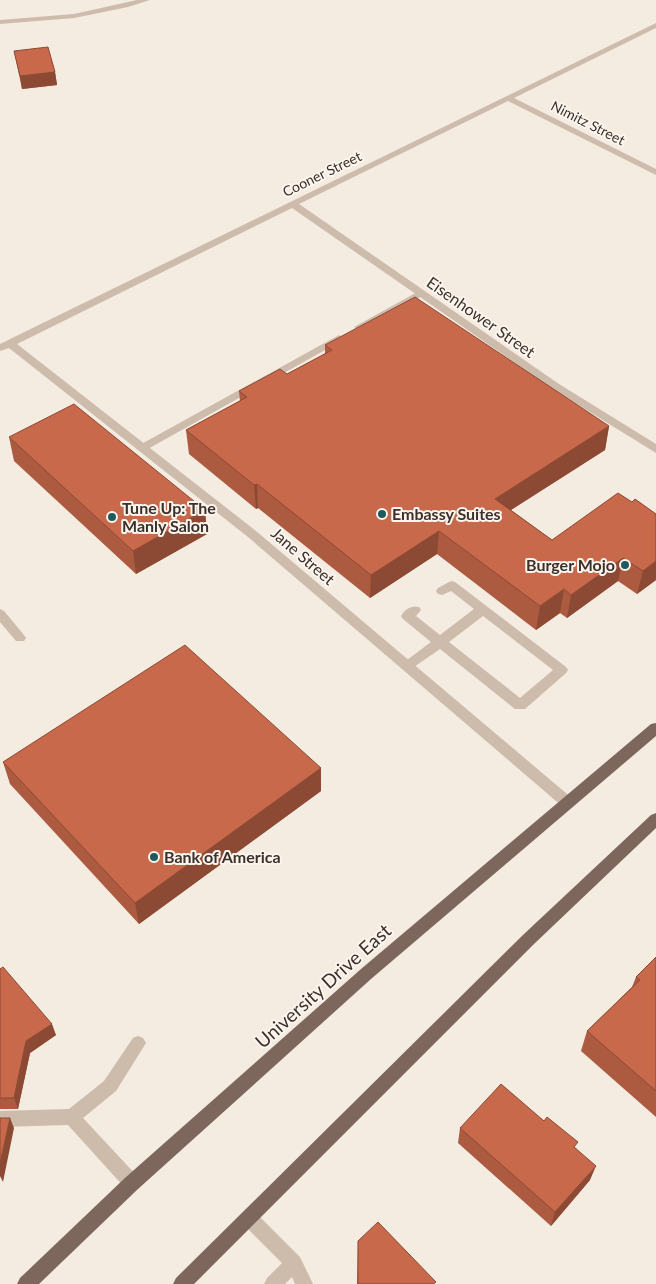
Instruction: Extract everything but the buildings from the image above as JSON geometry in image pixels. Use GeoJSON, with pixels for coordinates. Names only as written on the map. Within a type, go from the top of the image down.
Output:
{"type":"FeatureCollection","features":[{"type":"Feature","properties":{"kind":"main road","name":"University Drive East"},"geometry":{"type":"LineString","coordinates":[[26,1284],[132,1183],[366,974],[656,728]]}},
{"type":"Feature","properties":{"kind":"main road"},"geometry":{"type":"LineString","coordinates":[[182,1284],[528,939],[656,820]]}},
{"type":"Feature","properties":{"kind":"street"},"geometry":{"type":"LineString","coordinates":[[0,22],[48,20],[146,0]]}},
{"type":"Feature","properties":{"kind":"street","name":"Cooner Street"},"geometry":{"type":"LineString","coordinates":[[5,345],[656,25]]}},
{"type":"Feature","properties":{"kind":"street","name":"Nimitz Street"},"geometry":{"type":"LineString","coordinates":[[508,98],[656,172]]}},
{"type":"Feature","properties":{"kind":"street","name":"Eisenhower Street"},"geometry":{"type":"LineString","coordinates":[[292,204],[555,386],[656,449]]}},
{"type":"Feature","properties":{"kind":"street"},"geometry":{"type":"LineString","coordinates":[[142,447],[421,293]]}},
{"type":"Feature","properties":{"kind":"street","name":"Jane Street"},"geometry":{"type":"LineString","coordinates":[[5,345],[142,447],[252,534],[568,803]]}},
{"type":"Feature","properties":{"kind":"street"},"geometry":{"type":"LineString","coordinates":[[415,610],[407,616],[520,705],[562,670],[451,585],[442,591]]}},
{"type":"Feature","properties":{"kind":"street"},"geometry":{"type":"LineString","coordinates":[[407,666],[483,609]]}},
{"type":"Feature","properties":{"kind":"street"},"geometry":{"type":"LineString","coordinates":[[0,614],[20,638]]}},
{"type":"Feature","properties":{"kind":"street"},"geometry":{"type":"LineString","coordinates":[[0,1120],[72,1117],[110,1086],[138,1043]]}},
{"type":"Feature","properties":{"kind":"street"},"geometry":{"type":"LineString","coordinates":[[72,1117],[132,1183]]}},
{"type":"Feature","properties":{"kind":"street"},"geometry":{"type":"LineString","coordinates":[[249,1218],[294,1262],[304,1284]]}},
{"type":"Feature","properties":{"kind":"street"},"geometry":{"type":"LineString","coordinates":[[273,1284],[294,1262]]}},
{"type":"Feature","properties":{"kind":"place","name":"Embassy Suites"},"geometry":{"type":"Point","coordinates":[382,514]}},
{"type":"Feature","properties":{"kind":"place","name":"Tune Up: The Manly Salon"},"geometry":{"type":"Point","coordinates":[112,517]}},
{"type":"Feature","properties":{"kind":"place","name":"Burger Mojo"},"geometry":{"type":"Point","coordinates":[625,565]}},
{"type":"Feature","properties":{"kind":"place","name":"Bank of America"},"geometry":{"type":"Point","coordinates":[154,857]}}]}
